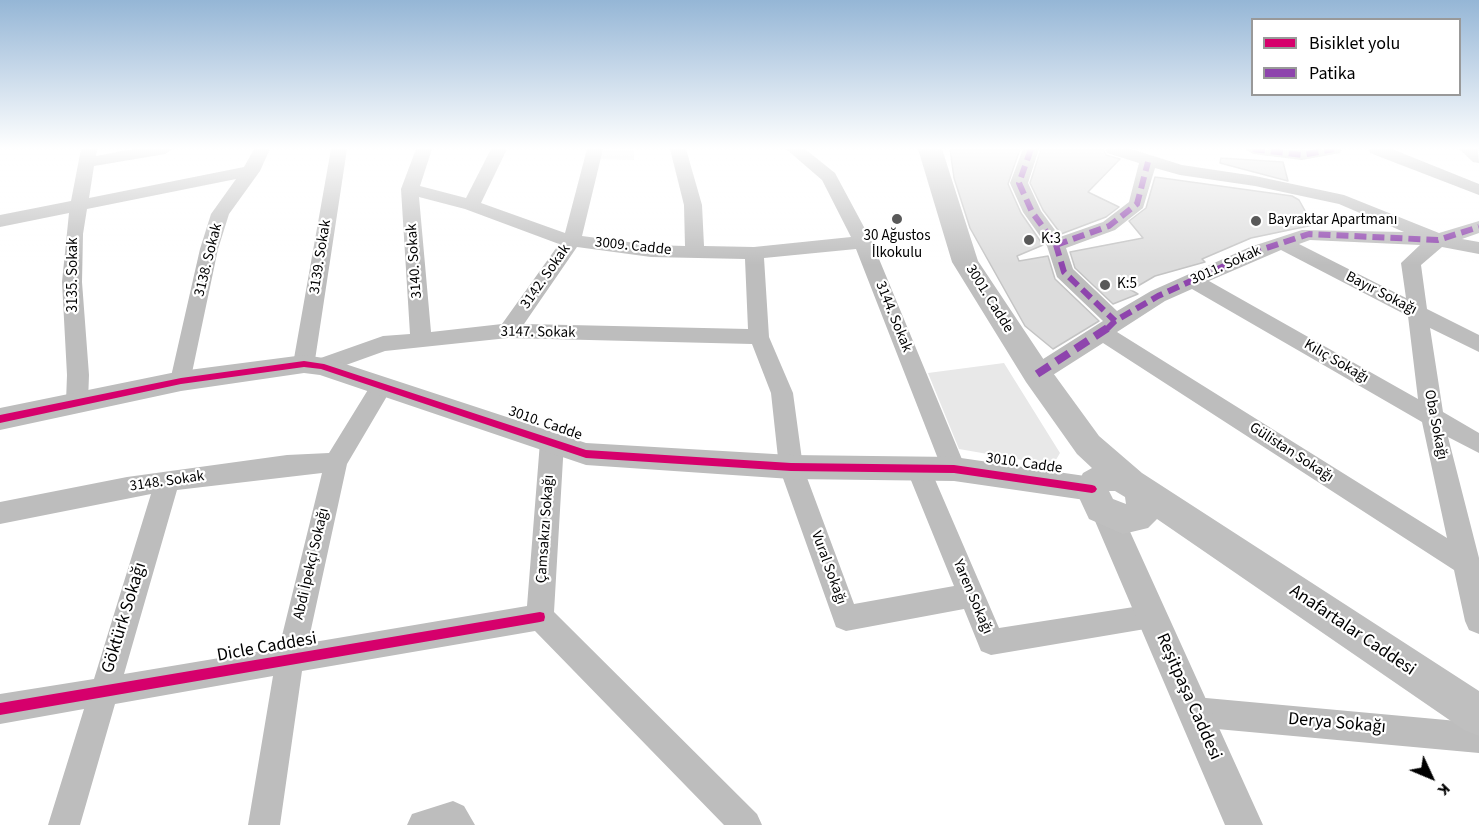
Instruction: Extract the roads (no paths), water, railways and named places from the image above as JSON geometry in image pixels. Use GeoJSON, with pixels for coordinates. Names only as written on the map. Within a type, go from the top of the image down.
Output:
{"type":"FeatureCollection","features":[{"type":"Feature","properties":{"kind":"main road","name":"3001. Cadde"},"geometry":{"type":"LineString","coordinates":[[942,188],[965,262],[1037,374]]}},
{"type":"Feature","properties":{"kind":"main road"},"geometry":{"type":"LineString","coordinates":[[1037,374],[1088,445],[1116,500]]}},
{"type":"Feature","properties":{"kind":"main road","name":"Anafartalar Caddesi"},"geometry":{"type":"LineString","coordinates":[[1116,500],[1199,542],[1224,548],[1479,715]]}},
{"type":"Feature","properties":{"kind":"street","name":"3135. Sokak"},"geometry":{"type":"LineString","coordinates":[[77,402],[78,375],[72,282],[74,234],[83,188]]}},
{"type":"Feature","properties":{"kind":"street"},"geometry":{"type":"LineString","coordinates":[[0,220],[166,188]]}},
{"type":"Feature","properties":{"kind":"street","name":"3138. Sokak"},"geometry":{"type":"LineString","coordinates":[[181,381],[209,249],[220,214],[239,188]]}},
{"type":"Feature","properties":{"kind":"street","name":"3139. Sokak"},"geometry":{"type":"LineString","coordinates":[[312,365],[334,188]]}},
{"type":"Feature","properties":{"kind":"street"},"geometry":{"type":"LineString","coordinates":[[471,205],[480,188]]}},
{"type":"Feature","properties":{"kind":"street","name":"3142. Sokak"},"geometry":{"type":"LineString","coordinates":[[508,331],[572,240],[585,188]]}},
{"type":"Feature","properties":{"kind":"street"},"geometry":{"type":"LineString","coordinates":[[688,188],[693,205],[695,252]]}},
{"type":"Feature","properties":{"kind":"street","name":"3144. Sokak"},"geometry":{"type":"LineString","coordinates":[[834,188],[863,242],[954,469]]}},
{"type":"Feature","properties":{"kind":"street","name":"Gülistan Sokağı"},"geometry":{"type":"LineString","coordinates":[[1020,188],[1032,212],[1056,245],[1064,272],[1109,327],[1472,568]]}},
{"type":"Feature","properties":{"kind":"street"},"geometry":{"type":"LineString","coordinates":[[1056,245],[1109,226],[1137,204],[1141,188]]}},
{"type":"Feature","properties":{"kind":"street"},"geometry":{"type":"LineString","coordinates":[[1280,188],[1344,200],[1438,240],[1479,261]]}},
{"type":"Feature","properties":{"kind":"street","name":"3009. Cadde"},"geometry":{"type":"LineString","coordinates":[[410,189],[471,205],[572,240],[651,251],[754,253],[863,242]]}},
{"type":"Feature","properties":{"kind":"street","name":"3140. Sokak"},"geometry":{"type":"LineString","coordinates":[[410,189],[421,339]]}},
{"type":"Feature","properties":{"kind":"street"},"geometry":{"type":"LineString","coordinates":[[1438,240],[1479,227]]}},
{"type":"Feature","properties":{"kind":"street","name":"3011. Sokak"},"geometry":{"type":"LineString","coordinates":[[1037,374],[1158,296],[1257,251],[1309,234],[1438,240]]}},
{"type":"Feature","properties":{"kind":"street"},"geometry":{"type":"LineString","coordinates":[[1438,240],[1479,248]]}},
{"type":"Feature","properties":{"kind":"street","name":"Oba Sokağı"},"geometry":{"type":"LineString","coordinates":[[1438,240],[1411,263],[1432,417],[1472,568],[1479,621]]}},
{"type":"Feature","properties":{"kind":"street","name":"Bayır Sokağı"},"geometry":{"type":"LineString","coordinates":[[1283,243],[1479,344]]}},
{"type":"Feature","properties":{"kind":"street"},"geometry":{"type":"LineString","coordinates":[[754,253],[759,337],[782,393],[791,467]]}},
{"type":"Feature","properties":{"kind":"street","name":"Kılıç Sokağı"},"geometry":{"type":"LineString","coordinates":[[1192,280],[1479,444]]}},
{"type":"Feature","properties":{"kind":"street","name":"3147. Sokak"},"geometry":{"type":"LineString","coordinates":[[312,365],[382,344],[508,331],[759,337]]}},
{"type":"Feature","properties":{"kind":"street","name":"3010. Cadde"},"geometry":{"type":"LineString","coordinates":[[0,419],[181,381],[312,365],[586,454],[791,467],[954,469],[1116,500]]}},
{"type":"Feature","properties":{"kind":"street","name":"Abdi İpekçi Sokağı"},"geometry":{"type":"LineString","coordinates":[[264,825],[290,660],[336,462],[382,386]]}},
{"type":"Feature","properties":{"kind":"street","name":"Çamsakızı Sokağı"},"geometry":{"type":"LineString","coordinates":[[540,617],[552,442]]}},
{"type":"Feature","properties":{"kind":"street","name":"3148. Sokak"},"geometry":{"type":"LineString","coordinates":[[0,513],[167,482],[286,465],[336,462]]}},
{"type":"Feature","properties":{"kind":"street","name":"Vural Sokağı"},"geometry":{"type":"LineString","coordinates":[[791,467],[846,618],[972,596]]}},
{"type":"Feature","properties":{"kind":"street","name":"Yaren Sokağı"},"geometry":{"type":"LineString","coordinates":[[918,468],[991,642],[1153,617]]}},
{"type":"Feature","properties":{"kind":"street","name":"Göktürk Sokağı"},"geometry":{"type":"LineString","coordinates":[[64,825],[167,482]]}},
{"type":"Feature","properties":{"kind":"street","name":"Reşitpaşa Caddesi"},"geometry":{"type":"LineString","coordinates":[[1116,500],[1133,570],[1244,825]]}},
{"type":"Feature","properties":{"kind":"street"},"geometry":{"type":"LineString","coordinates":[[540,617],[746,825]]}},
{"type":"Feature","properties":{"kind":"street","name":"Dicle Caddesi"},"geometry":{"type":"LineString","coordinates":[[0,709],[540,617]]}},
{"type":"Feature","properties":{"kind":"street","name":"Derya Sokağı"},"geometry":{"type":"LineString","coordinates":[[1195,712],[1394,729],[1470,740],[1479,738]]}},
{"type":"Feature","properties":{"kind":"street"},"geometry":{"type":"LineString","coordinates":[[423,825],[453,817],[459,825]]}},
{"type":"Feature","properties":{"kind":"place","name":"30 Ağustos İlkokulu"},"geometry":{"type":"Point","coordinates":[897,219]}},
{"type":"Feature","properties":{"kind":"place","name":"Bayraktar Apartmanı"},"geometry":{"type":"Point","coordinates":[1256,221]}},
{"type":"Feature","properties":{"kind":"place","name":"K:3"},"geometry":{"type":"Point","coordinates":[1029,240]}},
{"type":"Feature","properties":{"kind":"place","name":"K:5"},"geometry":{"type":"Point","coordinates":[1105,285]}}]}
